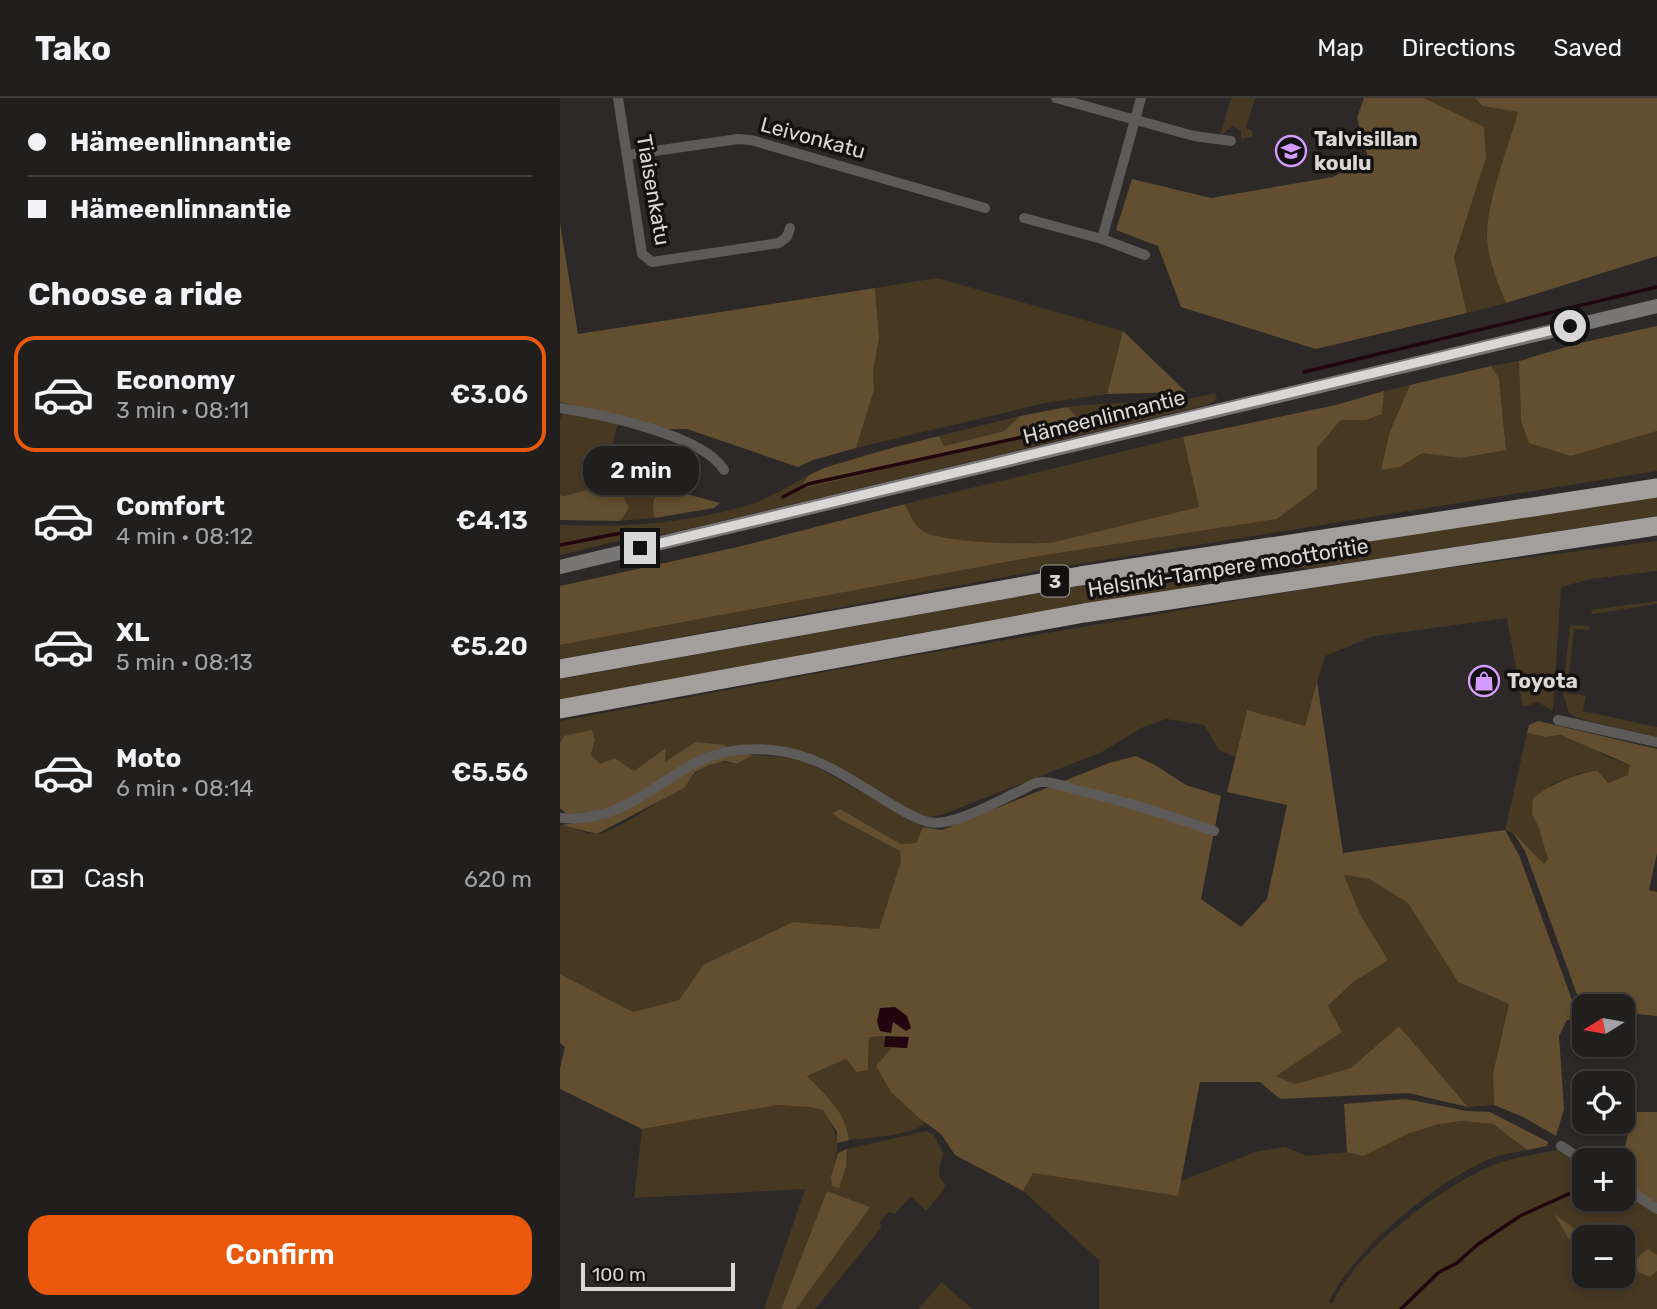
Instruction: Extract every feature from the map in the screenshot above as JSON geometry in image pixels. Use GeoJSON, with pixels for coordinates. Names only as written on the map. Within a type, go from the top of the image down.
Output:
{"type":"FeatureCollection","features":[{"type":"Feature","properties":{"kind":"highway","name":"Helsinki-Tampere moottoritie"},"geometry":{"type":"LineString","coordinates":[[560,669],[1080,576],[1657,488]]}},
{"type":"Feature","properties":{"kind":"highway","name":"Helsinki-Tampere moottoritie"},"geometry":{"type":"LineString","coordinates":[[560,709],[1084,613],[1657,526]]}},
{"type":"Feature","properties":{"kind":"main road","name":"Hämeenlinnantie"},"geometry":{"type":"LineString","coordinates":[[560,567],[1657,306]]}},
{"type":"Feature","properties":{"kind":"street","name":"Tiaisenkatu"},"geometry":{"type":"LineString","coordinates":[[618,98],[642,254],[648,261],[779,243],[787,237],[790,228]]}},
{"type":"Feature","properties":{"kind":"street"},"geometry":{"type":"LineString","coordinates":[[1056,98],[1194,136],[1231,141]]}},
{"type":"Feature","properties":{"kind":"street"},"geometry":{"type":"LineString","coordinates":[[1102,239],[1140,98]]}},
{"type":"Feature","properties":{"kind":"street","name":"Leivonkatu"},"geometry":{"type":"LineString","coordinates":[[627,155],[738,139],[751,140],[985,208]]}},
{"type":"Feature","properties":{"kind":"street"},"geometry":{"type":"LineString","coordinates":[[1024,218],[1102,239],[1144,255]]}},
{"type":"Feature","properties":{"kind":"street"},"geometry":{"type":"LineString","coordinates":[[560,408],[662,432],[701,449],[713,457],[724,470]]}},
{"type":"Feature","properties":{"kind":"street"},"geometry":{"type":"LineString","coordinates":[[1558,720],[1657,742]]}},
{"type":"Feature","properties":{"kind":"street"},"geometry":{"type":"LineString","coordinates":[[560,818],[607,814],[625,807],[707,757],[723,752],[761,749],[803,755],[824,763],[914,818],[932,823],[971,813],[1040,781],[1138,804],[1214,831]]}},
{"type":"Feature","properties":{"kind":"street"},"geometry":{"type":"LineString","coordinates":[[1562,1146],[1572,1153]]}},
{"type":"Feature","properties":{"kind":"street"},"geometry":{"type":"LineString","coordinates":[[1635,1195],[1657,1209]]}},
{"type":"Feature","properties":{"kind":"shaded area"},"geometry":{"type":"Polygon","coordinates":[[[1231,98],[1255,98],[1246,128],[1253,131],[1252,137],[1241,139],[1241,131],[1232,126],[1220,136],[1231,98]]]}},
{"type":"Feature","properties":{"kind":"shaded area"},"geometry":{"type":"Polygon","coordinates":[[[1364,98],[1424,98],[1484,127],[1486,158],[1454,258],[1467,313],[1316,349],[1181,307],[1158,246],[1116,230],[1132,179],[1211,198],[1333,177],[1368,158],[1357,118],[1364,98]]]}},
{"type":"Feature","properties":{"kind":"shaded area"},"geometry":{"type":"Polygon","coordinates":[[[1424,98],[1475,98],[1482,106],[1518,112],[1494,194],[1492,268],[1506,303],[1467,313],[1454,259],[1486,158],[1484,128],[1424,98]]]}},
{"type":"Feature","properties":{"kind":"shaded area"},"geometry":{"type":"Polygon","coordinates":[[[1475,98],[1657,98],[1657,256],[1506,303],[1491,261],[1487,234],[1495,189],[1518,112],[1482,106],[1475,98]]]}},
{"type":"Feature","properties":{"kind":"shaded area"},"geometry":{"type":"Polygon","coordinates":[[[560,223],[578,334],[875,288],[879,338],[873,372],[874,390],[856,448],[798,467],[687,429],[669,429],[560,402],[560,223]]]}},
{"type":"Feature","properties":{"kind":"shaded area"},"geometry":{"type":"Polygon","coordinates":[[[937,278],[1123,331],[1107,394],[1045,403],[856,448],[874,390],[873,372],[879,338],[875,288],[937,278]]]}},
{"type":"Feature","properties":{"kind":"shaded area"},"geometry":{"type":"Polygon","coordinates":[[[1657,326],[1657,431],[1571,456],[1529,443],[1521,421],[1519,361],[1580,343],[1657,326]]]}},
{"type":"Feature","properties":{"kind":"shaded area"},"geometry":{"type":"Polygon","coordinates":[[[1123,331],[1186,392],[1107,394],[1123,331]]]}},
{"type":"Feature","properties":{"kind":"shaded area"},"geometry":{"type":"Polygon","coordinates":[[[1519,361],[1521,421],[1571,456],[1657,431],[1657,471],[1048,569],[560,659],[560,645],[1033,557],[1277,519],[1317,489],[1317,448],[1341,420],[1366,420],[1382,414],[1384,391],[1410,385],[1390,431],[1400,467],[1422,452],[1461,458],[1506,450],[1499,378],[1491,366],[1519,361]]]}},
{"type":"Feature","properties":{"kind":"shaded area"},"geometry":{"type":"Polygon","coordinates":[[[1491,366],[1499,378],[1506,450],[1461,458],[1422,453],[1400,467],[1381,470],[1390,431],[1410,385],[1491,366]]]}},
{"type":"Feature","properties":{"kind":"shaded area"},"geometry":{"type":"Polygon","coordinates":[[[1384,391],[1382,414],[1366,420],[1341,420],[1317,448],[1317,489],[1277,519],[1033,557],[560,645],[560,586],[742,546],[905,504],[917,526],[933,535],[987,542],[1054,542],[1199,507],[1183,437],[1336,405],[1384,391]]]}},
{"type":"Feature","properties":{"kind":"shaded area"},"geometry":{"type":"Polygon","coordinates":[[[1215,393],[1217,400],[1207,405],[671,533],[614,542],[560,555],[560,525],[633,525],[705,516],[752,504],[809,475],[804,488],[1077,425],[1075,415],[1067,407],[1179,400],[1215,393]]]}},
{"type":"Feature","properties":{"kind":"shaded area"},"geometry":{"type":"Polygon","coordinates":[[[1067,407],[1075,415],[1078,425],[804,488],[802,485],[809,475],[824,468],[884,450],[939,436],[944,446],[1004,431],[1020,416],[1067,407]]]}},
{"type":"Feature","properties":{"kind":"shaded area"},"geometry":{"type":"Polygon","coordinates":[[[570,412],[618,424],[604,472],[664,488],[654,501],[655,518],[620,521],[629,508],[594,488],[560,495],[560,419],[562,414],[570,412]]]}},
{"type":"Feature","properties":{"kind":"shaded area"},"geometry":{"type":"Polygon","coordinates":[[[1020,416],[1004,431],[943,446],[939,436],[1020,416]]]}},
{"type":"Feature","properties":{"kind":"shaded area"},"geometry":{"type":"Polygon","coordinates":[[[1183,437],[1199,507],[1054,542],[987,542],[933,535],[917,526],[905,504],[1183,437]]]}},
{"type":"Feature","properties":{"kind":"shaded area"},"geometry":{"type":"Polygon","coordinates":[[[594,488],[623,496],[629,508],[620,521],[560,520],[560,495],[594,488]]]}},
{"type":"Feature","properties":{"kind":"shaded area"},"geometry":{"type":"Polygon","coordinates":[[[664,488],[720,503],[714,508],[655,518],[654,501],[664,488]]]}},
{"type":"Feature","properties":{"kind":"shaded area"},"geometry":{"type":"Polygon","coordinates":[[[1657,494],[1657,516],[1310,569],[1291,567],[1250,571],[1302,549],[1657,494]]]}},
{"type":"Feature","properties":{"kind":"shaded area"},"geometry":{"type":"Polygon","coordinates":[[[1657,541],[1657,571],[1591,579],[1561,587],[1553,711],[1538,702],[1523,707],[1507,618],[1374,636],[1325,656],[1305,726],[1247,711],[1235,757],[1219,750],[1204,725],[1166,719],[1141,728],[1102,752],[944,814],[927,818],[906,809],[820,757],[805,752],[772,746],[665,763],[665,749],[634,771],[615,758],[600,764],[591,755],[595,740],[564,736],[560,743],[560,721],[893,659],[1408,573],[1657,541]]]}},
{"type":"Feature","properties":{"kind":"shaded area"},"geometry":{"type":"Polygon","coordinates":[[[1184,567],[1211,571],[1216,577],[1187,589],[913,634],[560,701],[560,679],[1184,567]]]}},
{"type":"Feature","properties":{"kind":"shaded area"},"geometry":{"type":"Polygon","coordinates":[[[1657,601],[1657,604],[1592,614],[1591,610],[1657,601]]]}},
{"type":"Feature","properties":{"kind":"shaded area"},"geometry":{"type":"Polygon","coordinates":[[[1570,625],[1589,626],[1589,630],[1574,629],[1567,693],[1586,696],[1583,711],[1657,727],[1657,737],[1577,718],[1569,713],[1563,693],[1570,625]]]}},
{"type":"Feature","properties":{"kind":"shaded area"},"geometry":{"type":"Polygon","coordinates":[[[1317,682],[1343,853],[1505,830],[1519,855],[1572,1000],[1572,1020],[1567,1020],[1559,1036],[1564,1109],[1556,1136],[1523,1117],[1494,1105],[1493,1073],[1509,1004],[1458,982],[1408,903],[1369,879],[1344,875],[1360,914],[1388,960],[1352,983],[1328,1006],[1342,1032],[1276,1076],[1295,1084],[1351,1068],[1399,1026],[1468,1107],[1408,1093],[1280,1099],[1260,1082],[1200,1082],[1178,1196],[1033,1173],[1023,1191],[955,1155],[941,1134],[891,1092],[876,1066],[892,1048],[884,1047],[884,1036],[869,1037],[868,1070],[857,1072],[846,1059],[807,1076],[844,1120],[849,1140],[837,1143],[837,1132],[823,1110],[809,1107],[777,1105],[642,1129],[560,1089],[560,1068],[565,1047],[560,1043],[560,974],[633,1012],[679,1000],[703,965],[793,922],[879,929],[901,861],[900,851],[832,813],[840,809],[901,844],[916,843],[923,827],[942,830],[1109,763],[1136,756],[1186,785],[1221,796],[1201,899],[1241,927],[1267,899],[1287,805],[1227,792],[1247,710],[1305,726],[1317,682]]]}},
{"type":"Feature","properties":{"kind":"shaded area"},"geometry":{"type":"Polygon","coordinates":[[[1538,721],[1657,749],[1657,853],[1649,890],[1657,892],[1657,1016],[1635,1015],[1635,994],[1577,994],[1525,851],[1512,831],[1544,864],[1548,859],[1532,814],[1533,798],[1564,780],[1597,770],[1608,783],[1628,775],[1630,765],[1561,735],[1545,737],[1527,733],[1529,725],[1538,721]]]}},
{"type":"Feature","properties":{"kind":"shaded area"},"geometry":{"type":"Polygon","coordinates":[[[592,730],[595,740],[591,755],[600,764],[615,758],[634,771],[666,748],[665,762],[696,742],[725,745],[725,749],[607,811],[567,814],[560,808],[560,743],[564,736],[592,730]]]}},
{"type":"Feature","properties":{"kind":"shaded area"},"geometry":{"type":"Polygon","coordinates":[[[1527,733],[1545,737],[1561,735],[1630,765],[1629,775],[1608,783],[1597,770],[1552,784],[1532,814],[1548,859],[1543,864],[1520,839],[1505,830],[1527,733]]]}},
{"type":"Feature","properties":{"kind":"shaded area"},"geometry":{"type":"Polygon","coordinates":[[[737,753],[752,755],[737,764],[725,761],[695,772],[684,788],[597,834],[562,825],[608,817],[701,763],[737,753]]]}},
{"type":"Feature","properties":{"kind":"shaded area"},"geometry":{"type":"Polygon","coordinates":[[[752,755],[806,761],[923,827],[916,843],[901,844],[840,809],[832,813],[900,851],[901,861],[879,929],[793,922],[703,965],[679,1000],[633,1012],[560,974],[560,826],[569,826],[591,834],[605,832],[657,802],[690,780],[699,770],[717,763],[737,764],[752,755]]]}},
{"type":"Feature","properties":{"kind":"shaded area"},"geometry":{"type":"Polygon","coordinates":[[[1344,875],[1369,879],[1408,903],[1458,982],[1509,1004],[1493,1073],[1494,1105],[1468,1107],[1399,1026],[1351,1068],[1295,1084],[1275,1076],[1342,1032],[1328,1006],[1352,983],[1388,960],[1360,914],[1344,875]]]}},
{"type":"Feature","properties":{"kind":"shaded area"},"geometry":{"type":"Polygon","coordinates":[[[895,1007],[907,1016],[911,1028],[906,1031],[893,1022],[891,1033],[880,1031],[877,1021],[880,1008],[895,1007]]]}},
{"type":"Feature","properties":{"kind":"shaded area"},"geometry":{"type":"Polygon","coordinates":[[[885,1036],[893,1048],[891,1092],[926,1122],[920,1127],[901,1133],[849,1140],[839,1112],[807,1076],[846,1059],[868,1070],[869,1037],[885,1036]]]}},
{"type":"Feature","properties":{"kind":"shaded area"},"geometry":{"type":"Polygon","coordinates":[[[885,1036],[909,1037],[907,1048],[884,1047],[885,1036]]]}},
{"type":"Feature","properties":{"kind":"shaded area"},"geometry":{"type":"Polygon","coordinates":[[[1406,1099],[1467,1111],[1490,1112],[1548,1142],[1547,1146],[1527,1150],[1493,1124],[1463,1121],[1439,1124],[1407,1134],[1363,1156],[1347,1152],[1344,1104],[1406,1099]]]}},
{"type":"Feature","properties":{"kind":"shaded area"},"geometry":{"type":"Polygon","coordinates":[[[777,1105],[823,1110],[836,1135],[837,1149],[831,1176],[838,1188],[846,1167],[847,1149],[926,1131],[934,1135],[943,1153],[939,1173],[945,1184],[944,1190],[926,1211],[911,1196],[895,1214],[889,1212],[880,1222],[881,1228],[815,1309],[796,1309],[869,1207],[827,1191],[781,1309],[764,1309],[805,1189],[634,1198],[642,1129],[777,1105]]]}},
{"type":"Feature","properties":{"kind":"shaded area"},"geometry":{"type":"Polygon","coordinates":[[[1635,1112],[1657,1112],[1657,1204],[1635,1190],[1635,1148],[1625,1148],[1628,1134],[1635,1134],[1635,1112]]]}},
{"type":"Feature","properties":{"kind":"shaded area"},"geometry":{"type":"Polygon","coordinates":[[[1463,1121],[1493,1124],[1527,1150],[1495,1157],[1473,1167],[1425,1198],[1357,1260],[1329,1302],[1332,1304],[1359,1263],[1423,1206],[1468,1177],[1497,1164],[1557,1150],[1572,1159],[1572,1211],[1635,1211],[1635,1199],[1657,1213],[1657,1309],[1099,1309],[1099,1260],[1023,1191],[1033,1173],[1178,1196],[1181,1181],[1258,1151],[1285,1147],[1307,1156],[1347,1152],[1363,1156],[1407,1134],[1439,1124],[1463,1121]]]}},
{"type":"Feature","properties":{"kind":"shaded area"},"geometry":{"type":"Polygon","coordinates":[[[847,1149],[846,1167],[839,1188],[832,1186],[831,1176],[838,1153],[847,1149]]]}},
{"type":"Feature","properties":{"kind":"shaded area"},"geometry":{"type":"Polygon","coordinates":[[[827,1191],[870,1207],[796,1309],[781,1309],[827,1191]]]}},
{"type":"Feature","properties":{"kind":"shaded area"},"geometry":{"type":"Polygon","coordinates":[[[1554,1214],[1572,1227],[1570,1241],[1554,1214]]]}},
{"type":"Feature","properties":{"kind":"shaded area"},"geometry":{"type":"Polygon","coordinates":[[[1648,1249],[1657,1255],[1657,1271],[1650,1277],[1638,1272],[1635,1259],[1648,1249]]]}},
{"type":"Feature","properties":{"kind":"shaded area"},"geometry":{"type":"Polygon","coordinates":[[[942,1282],[972,1309],[918,1309],[942,1282]]]}},
{"type":"Feature","properties":{"kind":"waterway"},"geometry":{"type":"LineString","coordinates":[[1304,372],[1657,287]]}},
{"type":"Feature","properties":{"kind":"waterway"},"geometry":{"type":"LineString","coordinates":[[783,497],[808,484],[1127,414]]}},
{"type":"Feature","properties":{"kind":"waterway"},"geometry":{"type":"LineString","coordinates":[[560,545],[621,533]]}},
{"type":"Feature","properties":{"kind":"waterway"},"geometry":{"type":"LineString","coordinates":[[1401,1309],[1439,1272],[1457,1263],[1477,1245],[1520,1216],[1572,1192]]}},
{"type":"Feature","properties":{"kind":"place","name":"Talvisillan koulu"},"geometry":{"type":"Point","coordinates":[1291,151]}},
{"type":"Feature","properties":{"kind":"place","name":"Toyota"},"geometry":{"type":"Point","coordinates":[1484,681]}},
{"type":"Feature","properties":{"kind":"route"},"geometry":{"type":"LineString","coordinates":[[640,548],[1570,326]]}}]}
